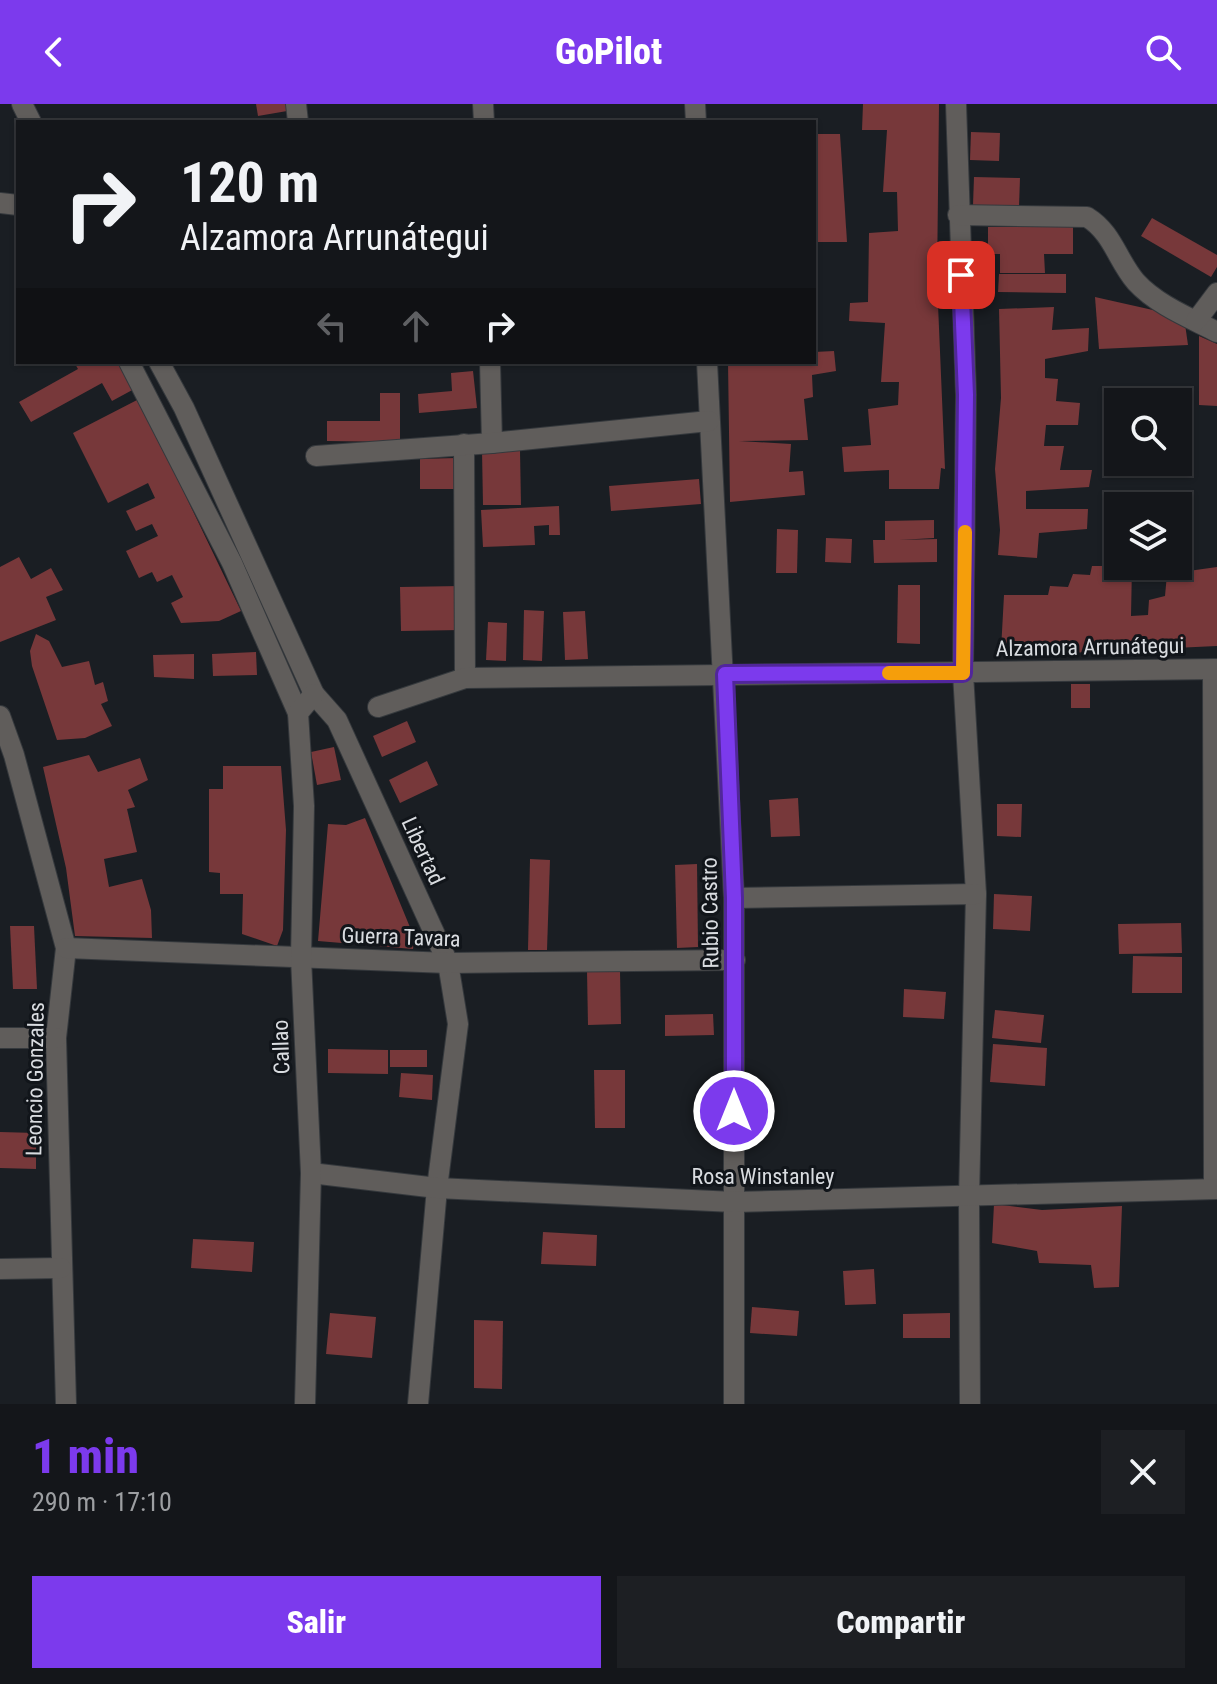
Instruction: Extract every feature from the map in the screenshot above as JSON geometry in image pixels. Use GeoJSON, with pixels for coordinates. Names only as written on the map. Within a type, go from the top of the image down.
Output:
{"type":"FeatureCollection","features":[{"type":"Feature","properties":{"kind":"street"},"geometry":{"type":"LineString","coordinates":[[956,104],[966,395],[963,673],[976,894],[969,1198],[970,1404]]}},
{"type":"Feature","properties":{"kind":"street"},"geometry":{"type":"LineString","coordinates":[[958,215],[1087,217],[1101,225],[1136,281],[1157,300],[1217,332]]}},
{"type":"Feature","properties":{"kind":"street"},"geometry":{"type":"LineString","coordinates":[[1196,321],[1217,293]]}},
{"type":"Feature","properties":{"kind":"street"},"geometry":{"type":"LineString","coordinates":[[130,364],[232,563],[298,713],[314,694]]}},
{"type":"Feature","properties":{"kind":"street","name":"Libertad"},"geometry":{"type":"LineString","coordinates":[[160,364],[184,408],[314,694],[337,720],[448,963],[458,1024],[437,1188],[418,1404]]}},
{"type":"Feature","properties":{"kind":"street"},"geometry":{"type":"LineString","coordinates":[[490,364],[492,443]]}},
{"type":"Feature","properties":{"kind":"street","name":"Rubio Castro"},"geometry":{"type":"LineString","coordinates":[[707,364],[734,898],[734,1404]]}},
{"type":"Feature","properties":{"kind":"street"},"geometry":{"type":"LineString","coordinates":[[316,456],[492,443],[709,421]]}},
{"type":"Feature","properties":{"kind":"street"},"geometry":{"type":"LineString","coordinates":[[464,444],[465,678]]}},
{"type":"Feature","properties":{"kind":"street"},"geometry":{"type":"LineString","coordinates":[[1215,669],[1216,1189]]}},
{"type":"Feature","properties":{"kind":"street","name":"Alzamora Arrunátegui"},"geometry":{"type":"LineString","coordinates":[[378,707],[465,678],[1215,669]]}},
{"type":"Feature","properties":{"kind":"street","name":"Callao"},"geometry":{"type":"LineString","coordinates":[[298,713],[304,806],[301,958],[311,1173],[305,1404]]}},
{"type":"Feature","properties":{"kind":"street","name":"Leoncio Gonzales"},"geometry":{"type":"LineString","coordinates":[[0,716],[14,755],[66,948],[56,1038],[66,1404]]}},
{"type":"Feature","properties":{"kind":"street"},"geometry":{"type":"LineString","coordinates":[[734,898],[976,894]]}},
{"type":"Feature","properties":{"kind":"street","name":"Guerra Tavara"},"geometry":{"type":"LineString","coordinates":[[66,948],[448,963],[735,960]]}},
{"type":"Feature","properties":{"kind":"street"},"geometry":{"type":"LineString","coordinates":[[0,1038],[56,1038]]}},
{"type":"Feature","properties":{"kind":"street","name":"Rosa Winstanley"},"geometry":{"type":"LineString","coordinates":[[311,1173],[437,1188],[734,1202],[1216,1189]]}},
{"type":"Feature","properties":{"kind":"street"},"geometry":{"type":"LineString","coordinates":[[0,1269],[61,1268]]}},
{"type":"Feature","properties":{"kind":"building"},"geometry":{"type":"Polygon","coordinates":[[[256,104],[292,104],[293,110],[258,116],[256,104]]]}},
{"type":"Feature","properties":{"kind":"building"},"geometry":{"type":"Polygon","coordinates":[[[863,104],[939,104],[937,281],[945,469],[941,468],[939,489],[889,489],[889,470],[844,472],[842,447],[871,445],[868,409],[898,405],[899,382],[881,382],[885,323],[849,321],[850,303],[868,302],[869,233],[898,231],[897,192],[883,192],[887,130],[862,130],[863,104]]]}},
{"type":"Feature","properties":{"kind":"building"},"geometry":{"type":"Polygon","coordinates":[[[971,132],[1000,133],[999,161],[970,160],[971,132]]]}},
{"type":"Feature","properties":{"kind":"building"},"geometry":{"type":"Polygon","coordinates":[[[816,134],[840,134],[847,242],[818,242],[816,134]]]}},
{"type":"Feature","properties":{"kind":"building"},"geometry":{"type":"Polygon","coordinates":[[[974,177],[1020,178],[1019,207],[973,205],[974,177]]]}},
{"type":"Feature","properties":{"kind":"building"},"geometry":{"type":"Polygon","coordinates":[[[1152,218],[1217,255],[1217,267],[1211,277],[1141,236],[1152,218]]]}},
{"type":"Feature","properties":{"kind":"building"},"geometry":{"type":"Polygon","coordinates":[[[988,227],[1073,227],[1073,254],[1044,254],[1045,273],[1000,273],[1000,254],[988,254],[988,227]]]}},
{"type":"Feature","properties":{"kind":"building"},"geometry":{"type":"Polygon","coordinates":[[[999,274],[1066,274],[1066,293],[998,292],[999,274]]]}},
{"type":"Feature","properties":{"kind":"building"},"geometry":{"type":"Polygon","coordinates":[[[1095,297],[1184,317],[1188,345],[1099,349],[1095,297]]]}},
{"type":"Feature","properties":{"kind":"building"},"geometry":{"type":"Polygon","coordinates":[[[1054,307],[1052,330],[1089,328],[1088,351],[1045,359],[1045,378],[1058,379],[1056,401],[1080,403],[1078,425],[1046,425],[1044,446],[1064,446],[1060,470],[1092,470],[1089,487],[1026,491],[1026,509],[1088,509],[1087,529],[1039,533],[1037,558],[998,555],[1000,530],[995,469],[1001,398],[999,309],[1054,307]]]}},
{"type":"Feature","properties":{"kind":"building"},"geometry":{"type":"Polygon","coordinates":[[[1199,336],[1217,344],[1217,406],[1199,405],[1199,336]]]}},
{"type":"Feature","properties":{"kind":"building"},"geometry":{"type":"Polygon","coordinates":[[[834,351],[836,371],[812,375],[813,397],[804,399],[808,440],[739,441],[791,444],[789,472],[803,471],[805,495],[730,502],[728,364],[816,364],[816,352],[834,351]]]}},
{"type":"Feature","properties":{"kind":"building"},"geometry":{"type":"Polygon","coordinates":[[[75,364],[122,364],[136,388],[112,401],[102,383],[31,422],[19,402],[78,369],[75,364]]]}},
{"type":"Feature","properties":{"kind":"building"},"geometry":{"type":"Polygon","coordinates":[[[473,371],[477,408],[419,413],[418,394],[452,391],[451,373],[473,371]]]}},
{"type":"Feature","properties":{"kind":"building"},"geometry":{"type":"Polygon","coordinates":[[[380,393],[400,393],[400,442],[327,441],[327,421],[380,421],[380,393]]]}},
{"type":"Feature","properties":{"kind":"building"},"geometry":{"type":"Polygon","coordinates":[[[139,399],[241,611],[219,621],[181,623],[171,603],[183,597],[172,575],[157,582],[152,572],[139,578],[126,551],[158,536],[152,524],[136,531],[126,511],[155,498],[148,483],[108,503],[73,433],[139,399]]]}},
{"type":"Feature","properties":{"kind":"building"},"geometry":{"type":"Polygon","coordinates":[[[482,451],[520,451],[521,505],[483,505],[482,451]]]}},
{"type":"Feature","properties":{"kind":"building"},"geometry":{"type":"Polygon","coordinates":[[[456,458],[456,489],[420,489],[420,459],[456,458]]]}},
{"type":"Feature","properties":{"kind":"building"},"geometry":{"type":"Polygon","coordinates":[[[699,479],[701,504],[611,511],[609,486],[699,479]]]}},
{"type":"Feature","properties":{"kind":"building"},"geometry":{"type":"Polygon","coordinates":[[[559,506],[560,535],[549,535],[549,525],[534,526],[535,545],[483,547],[481,510],[559,506]]]}},
{"type":"Feature","properties":{"kind":"building"},"geometry":{"type":"Polygon","coordinates":[[[934,520],[934,538],[899,540],[937,539],[937,562],[874,563],[873,540],[885,540],[885,521],[934,520]]]}},
{"type":"Feature","properties":{"kind":"building"},"geometry":{"type":"Polygon","coordinates":[[[777,529],[798,530],[797,573],[776,573],[777,529]]]}},
{"type":"Feature","properties":{"kind":"building"},"geometry":{"type":"Polygon","coordinates":[[[826,538],[852,539],[851,563],[825,562],[826,538]]]}},
{"type":"Feature","properties":{"kind":"building"},"geometry":{"type":"Polygon","coordinates":[[[19,557],[31,579],[51,568],[63,590],[46,597],[56,620],[0,642],[0,567],[19,557]]]}},
{"type":"Feature","properties":{"kind":"building"},"geometry":{"type":"Polygon","coordinates":[[[1092,566],[1104,566],[1104,580],[1132,580],[1131,616],[1148,615],[1149,600],[1165,596],[1166,580],[1192,580],[1192,570],[1217,567],[1217,646],[1046,654],[1001,650],[1004,595],[1048,595],[1050,586],[1068,587],[1073,574],[1090,575],[1092,566]]]}},
{"type":"Feature","properties":{"kind":"building"},"geometry":{"type":"Polygon","coordinates":[[[898,585],[920,585],[920,644],[897,643],[898,585]]]}},
{"type":"Feature","properties":{"kind":"building"},"geometry":{"type":"Polygon","coordinates":[[[461,586],[462,630],[401,631],[400,587],[461,586]]]}},
{"type":"Feature","properties":{"kind":"building"},"geometry":{"type":"Polygon","coordinates":[[[524,610],[544,611],[542,661],[523,660],[524,610]]]}},
{"type":"Feature","properties":{"kind":"building"},"geometry":{"type":"Polygon","coordinates":[[[585,611],[588,659],[565,660],[563,612],[585,611]]]}},
{"type":"Feature","properties":{"kind":"building"},"geometry":{"type":"Polygon","coordinates":[[[488,622],[507,623],[506,661],[486,660],[488,622]]]}},
{"type":"Feature","properties":{"kind":"building"},"geometry":{"type":"Polygon","coordinates":[[[36,634],[49,641],[62,667],[89,661],[95,685],[103,682],[108,701],[101,704],[112,726],[85,738],[57,740],[32,666],[30,651],[36,634]]]}},
{"type":"Feature","properties":{"kind":"building"},"geometry":{"type":"Polygon","coordinates":[[[256,652],[257,675],[213,676],[212,654],[256,652]]]}},
{"type":"Feature","properties":{"kind":"building"},"geometry":{"type":"Polygon","coordinates":[[[194,654],[194,679],[154,677],[153,655],[194,654]]]}},
{"type":"Feature","properties":{"kind":"building"},"geometry":{"type":"Polygon","coordinates":[[[1071,684],[1090,684],[1090,708],[1071,708],[1071,684]]]}},
{"type":"Feature","properties":{"kind":"building"},"geometry":{"type":"Polygon","coordinates":[[[407,721],[416,742],[382,757],[373,736],[407,721]]]}},
{"type":"Feature","properties":{"kind":"building"},"geometry":{"type":"Polygon","coordinates":[[[334,747],[341,780],[317,785],[311,752],[334,747]]]}},
{"type":"Feature","properties":{"kind":"building"},"geometry":{"type":"Polygon","coordinates":[[[89,755],[98,772],[140,758],[148,780],[128,790],[135,807],[127,809],[137,852],[104,859],[109,887],[142,879],[151,910],[152,938],[75,936],[66,868],[43,767],[89,755]]]}},
{"type":"Feature","properties":{"kind":"building"},"geometry":{"type":"Polygon","coordinates":[[[427,761],[438,785],[400,803],[389,780],[427,761]]]}},
{"type":"Feature","properties":{"kind":"building"},"geometry":{"type":"Polygon","coordinates":[[[223,766],[281,766],[286,830],[283,930],[277,946],[242,934],[243,894],[220,894],[220,873],[209,872],[209,789],[223,789],[223,766]]]}},
{"type":"Feature","properties":{"kind":"building"},"geometry":{"type":"Polygon","coordinates":[[[798,798],[800,836],[771,837],[769,800],[798,798]]]}},
{"type":"Feature","properties":{"kind":"building"},"geometry":{"type":"Polygon","coordinates":[[[997,804],[1022,804],[1021,837],[997,836],[997,804]]]}},
{"type":"Feature","properties":{"kind":"building"},"geometry":{"type":"Polygon","coordinates":[[[365,818],[414,937],[413,949],[318,941],[328,824],[346,825],[365,818]]]}},
{"type":"Feature","properties":{"kind":"building"},"geometry":{"type":"Polygon","coordinates":[[[530,859],[550,860],[547,950],[528,950],[530,859]]]}},
{"type":"Feature","properties":{"kind":"building"},"geometry":{"type":"Polygon","coordinates":[[[697,864],[698,947],[677,948],[675,865],[697,864]]]}},
{"type":"Feature","properties":{"kind":"building"},"geometry":{"type":"Polygon","coordinates":[[[994,894],[1032,896],[1030,931],[993,929],[994,894]]]}},
{"type":"Feature","properties":{"kind":"building"},"geometry":{"type":"Polygon","coordinates":[[[1181,923],[1182,953],[1119,954],[1118,924],[1181,923]]]}},
{"type":"Feature","properties":{"kind":"building"},"geometry":{"type":"Polygon","coordinates":[[[10,926],[34,926],[37,989],[13,989],[10,926]]]}},
{"type":"Feature","properties":{"kind":"building"},"geometry":{"type":"Polygon","coordinates":[[[1133,956],[1182,957],[1182,993],[1132,993],[1133,956]]]}},
{"type":"Feature","properties":{"kind":"building"},"geometry":{"type":"Polygon","coordinates":[[[587,971],[620,971],[621,1024],[588,1025],[587,971]]]}},
{"type":"Feature","properties":{"kind":"building"},"geometry":{"type":"Polygon","coordinates":[[[904,989],[946,992],[944,1019],[903,1017],[904,989]]]}},
{"type":"Feature","properties":{"kind":"building"},"geometry":{"type":"Polygon","coordinates":[[[995,1010],[1044,1015],[1041,1043],[992,1038],[995,1010]]]}},
{"type":"Feature","properties":{"kind":"building"},"geometry":{"type":"Polygon","coordinates":[[[713,1014],[714,1035],[665,1036],[665,1015],[713,1014]]]}},
{"type":"Feature","properties":{"kind":"building"},"geometry":{"type":"Polygon","coordinates":[[[993,1044],[1047,1048],[1045,1086],[990,1082],[993,1044]]]}},
{"type":"Feature","properties":{"kind":"building"},"geometry":{"type":"Polygon","coordinates":[[[328,1049],[388,1050],[388,1074],[328,1073],[328,1049]]]}},
{"type":"Feature","properties":{"kind":"building"},"geometry":{"type":"Polygon","coordinates":[[[390,1050],[427,1050],[427,1067],[390,1067],[390,1050]]]}},
{"type":"Feature","properties":{"kind":"building"},"geometry":{"type":"Polygon","coordinates":[[[594,1070],[625,1070],[625,1128],[595,1128],[594,1070]]]}},
{"type":"Feature","properties":{"kind":"building"},"geometry":{"type":"Polygon","coordinates":[[[401,1073],[433,1075],[432,1100],[399,1097],[401,1073]]]}},
{"type":"Feature","properties":{"kind":"building"},"geometry":{"type":"Polygon","coordinates":[[[0,1132],[36,1133],[36,1169],[0,1168],[0,1132]]]}},
{"type":"Feature","properties":{"kind":"building"},"geometry":{"type":"Polygon","coordinates":[[[994,1204],[1042,1210],[1122,1206],[1119,1287],[1094,1288],[1091,1265],[1039,1263],[1037,1251],[992,1243],[994,1204]]]}},
{"type":"Feature","properties":{"kind":"building"},"geometry":{"type":"Polygon","coordinates":[[[543,1232],[597,1235],[596,1266],[541,1264],[543,1232]]]}},
{"type":"Feature","properties":{"kind":"building"},"geometry":{"type":"Polygon","coordinates":[[[193,1239],[254,1242],[252,1272],[191,1268],[193,1239]]]}},
{"type":"Feature","properties":{"kind":"building"},"geometry":{"type":"Polygon","coordinates":[[[874,1269],[876,1304],[845,1305],[843,1271],[874,1269]]]}},
{"type":"Feature","properties":{"kind":"building"},"geometry":{"type":"Polygon","coordinates":[[[752,1307],[799,1311],[797,1336],[750,1333],[752,1307]]]}},
{"type":"Feature","properties":{"kind":"building"},"geometry":{"type":"Polygon","coordinates":[[[330,1313],[376,1317],[372,1358],[326,1354],[330,1313]]]}},
{"type":"Feature","properties":{"kind":"building"},"geometry":{"type":"Polygon","coordinates":[[[950,1313],[950,1338],[903,1338],[903,1314],[950,1313]]]}},
{"type":"Feature","properties":{"kind":"building"},"geometry":{"type":"Polygon","coordinates":[[[474,1320],[503,1321],[502,1389],[474,1388],[474,1320]]]}},
{"type":"Feature","properties":{"kind":"slow traffic"},"geometry":{"type":"LineString","coordinates":[[889,673],[963,673],[965,532]]}},
{"type":"Feature","properties":{"kind":"route"},"geometry":{"type":"LineString","coordinates":[[734,1111],[734,898],[725,674],[963,673],[966,395],[961,275]]}}]}
